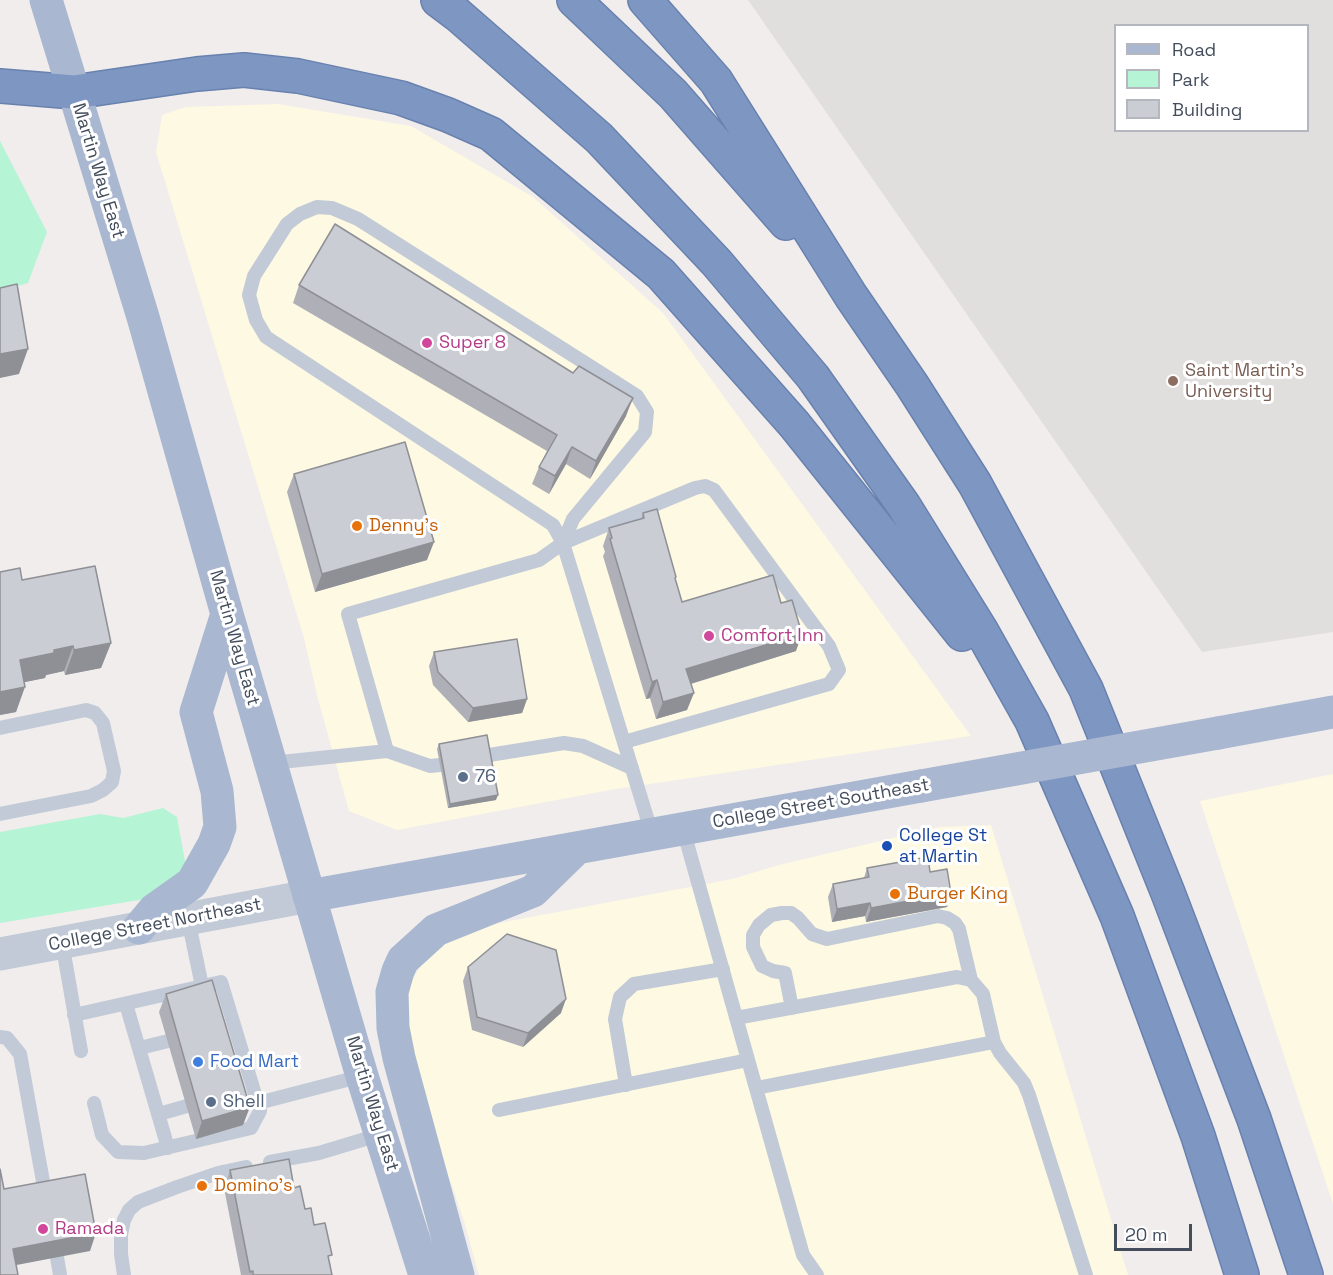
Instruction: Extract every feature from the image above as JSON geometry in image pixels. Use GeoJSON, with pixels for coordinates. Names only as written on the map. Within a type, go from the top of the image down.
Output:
{"type":"FeatureCollection","features":[{"type":"Feature","properties":{"kind":"highway"},"geometry":{"type":"LineString","coordinates":[[438,0],[598,138],[717,263],[813,377],[904,506],[982,632],[1032,721],[1117,916],[1198,1136],[1242,1275]]}},
{"type":"Feature","properties":{"kind":"highway"},"geometry":{"type":"LineString","coordinates":[[574,0],[673,94],[851,296]]}},
{"type":"Feature","properties":{"kind":"highway"},"geometry":{"type":"LineString","coordinates":[[645,0],[716,81],[851,296],[912,385],[975,484],[1086,689],[1168,893],[1254,1119],[1306,1275]]}},
{"type":"Feature","properties":{"kind":"highway"},"geometry":{"type":"LineString","coordinates":[[0,86],[74,92],[197,74],[244,70],[298,76],[401,98],[448,114],[491,134],[661,274],[794,424],[1032,721]]}},
{"type":"Feature","properties":{"kind":"main road","name":"Martin Way East"},"geometry":{"type":"LineString","coordinates":[[46,0],[143,317],[362,1076],[425,1275]]}},
{"type":"Feature","properties":{"kind":"main road"},"geometry":{"type":"LineString","coordinates":[[139,928],[154,910],[192,883],[214,844],[220,827],[217,791],[196,712],[227,614]]}},
{"type":"Feature","properties":{"kind":"main road","name":"College Street Southeast"},"geometry":{"type":"LineString","coordinates":[[309,896],[1333,712]]}},
{"type":"Feature","properties":{"kind":"main road"},"geometry":{"type":"LineString","coordinates":[[458,1275],[399,1058],[393,1028],[392,992],[403,960],[436,930],[533,891],[577,848]]}},
{"type":"Feature","properties":{"kind":"street","name":"College Street Northeast"},"geometry":{"type":"LineString","coordinates":[[0,954],[309,896]]}},
{"type":"Feature","properties":{"kind":"lane"},"geometry":{"type":"LineString","coordinates":[[563,543],[573,519],[645,432],[647,412],[637,396],[358,219],[332,208],[317,207],[300,214],[287,224],[254,276],[249,295],[255,320],[266,337],[553,525],[563,543],[632,768],[667,831],[723,969],[803,1256],[817,1275]]}},
{"type":"Feature","properties":{"kind":"lane"},"geometry":{"type":"LineString","coordinates":[[387,752],[348,614],[540,560],[563,543],[695,488],[705,486],[714,490],[829,646],[839,670],[829,684],[624,742]]}},
{"type":"Feature","properties":{"kind":"lane"},"geometry":{"type":"LineString","coordinates":[[0,728],[86,710],[95,713],[103,723],[114,771],[112,782],[91,796],[0,814]]}},
{"type":"Feature","properties":{"kind":"lane"},"geometry":{"type":"LineString","coordinates":[[489,755],[564,743],[583,746],[632,768]]}},
{"type":"Feature","properties":{"kind":"lane"},"geometry":{"type":"LineString","coordinates":[[271,763],[387,752],[430,766],[440,765]]}},
{"type":"Feature","properties":{"kind":"lane"},"geometry":{"type":"LineString","coordinates":[[792,1008],[785,973],[772,971],[762,966],[753,947],[753,935],[759,925],[771,915],[791,913],[812,934],[827,939],[938,916],[955,923],[959,929],[971,980],[983,993],[994,1042],[1024,1083],[1029,1095],[1086,1275]]}},
{"type":"Feature","properties":{"kind":"lane"},"geometry":{"type":"LineString","coordinates":[[188,918],[202,986]]}},
{"type":"Feature","properties":{"kind":"lane"},"geometry":{"type":"LineString","coordinates":[[63,942],[81,1051]]}},
{"type":"Feature","properties":{"kind":"lane"},"geometry":{"type":"LineString","coordinates":[[626,1085],[615,1019],[620,997],[634,984],[723,969]]}},
{"type":"Feature","properties":{"kind":"lane"},"geometry":{"type":"LineString","coordinates":[[736,1018],[957,977],[971,980]]}},
{"type":"Feature","properties":{"kind":"lane"},"geometry":{"type":"LineString","coordinates":[[74,1015],[221,982],[229,1024],[249,1089],[258,1103],[260,1112],[251,1128],[144,1153],[118,1152],[102,1135],[94,1103]]}},
{"type":"Feature","properties":{"kind":"lane"},"geometry":{"type":"LineString","coordinates":[[126,1004],[168,1148]]}},
{"type":"Feature","properties":{"kind":"lane"},"geometry":{"type":"LineString","coordinates":[[0,1037],[7,1038],[20,1054],[46,1197]]}},
{"type":"Feature","properties":{"kind":"lane"},"geometry":{"type":"LineString","coordinates":[[140,1048],[168,1041]]}},
{"type":"Feature","properties":{"kind":"lane"},"geometry":{"type":"LineString","coordinates":[[756,1088],[994,1042]]}},
{"type":"Feature","properties":{"kind":"lane"},"geometry":{"type":"LineString","coordinates":[[499,1110],[748,1060]]}},
{"type":"Feature","properties":{"kind":"lane"},"geometry":{"type":"LineString","coordinates":[[258,1103],[362,1076]]}},
{"type":"Feature","properties":{"kind":"lane"},"geometry":{"type":"LineString","coordinates":[[159,1114],[187,1106]]}},
{"type":"Feature","properties":{"kind":"lane"},"geometry":{"type":"LineString","coordinates":[[124,1275],[121,1254],[124,1220],[129,1210],[138,1202],[218,1173],[319,1153],[382,1134]]}},
{"type":"Feature","properties":{"kind":"lane"},"geometry":{"type":"LineString","coordinates":[[57,1257],[60,1275]]}},
{"type":"Feature","properties":{"kind":"shaded area","name":"Saint Martin's University"},"geometry":{"type":"Polygon","coordinates":[[[748,0],[1333,0],[1333,632],[1202,652],[748,0]]]}},
{"type":"Feature","properties":{"kind":"shaded area"},"geometry":{"type":"Polygon","coordinates":[[[278,104],[411,126],[533,197],[663,313],[971,736],[610,790],[397,830],[349,811],[318,699],[304,638],[156,152],[162,115],[186,107],[278,104]]]}},
{"type":"Feature","properties":{"kind":"shaded area"},"geometry":{"type":"Polygon","coordinates":[[[1333,774],[1333,1204],[1200,801],[1333,774]]]}},
{"type":"Feature","properties":{"kind":"shaded area"},"geometry":{"type":"Polygon","coordinates":[[[991,825],[1128,1275],[479,1275],[464,1221],[399,1030],[403,994],[431,950],[483,926],[732,879],[779,865],[939,827],[991,825]]]}},
{"type":"Feature","properties":{"kind":"green space"},"geometry":{"type":"Polygon","coordinates":[[[0,141],[47,232],[28,283],[0,291],[0,141]]]}},
{"type":"Feature","properties":{"kind":"green space"},"geometry":{"type":"Polygon","coordinates":[[[163,808],[177,817],[186,867],[151,898],[0,923],[0,832],[100,814],[123,818],[163,808]]]}},
{"type":"Feature","properties":{"kind":"building","name":"Super 8"},"geometry":{"type":"Polygon","coordinates":[[[335,224],[573,373],[579,366],[633,398],[596,461],[572,447],[555,476],[539,467],[557,435],[299,285],[335,224]]]}},
{"type":"Feature","properties":{"kind":"building"},"geometry":{"type":"Polygon","coordinates":[[[17,284],[28,349],[0,354],[0,288],[17,284]]]}},
{"type":"Feature","properties":{"kind":"building","name":"Denny's"},"geometry":{"type":"Polygon","coordinates":[[[405,442],[434,542],[322,574],[294,474],[405,442]]]}},
{"type":"Feature","properties":{"kind":"building","name":"Comfort Inn"},"geometry":{"type":"Polygon","coordinates":[[[657,509],[682,602],[773,575],[781,603],[792,600],[802,634],[686,669],[694,693],[663,702],[657,680],[652,682],[610,539],[612,538],[609,528],[644,518],[643,513],[657,509]]]}},
{"type":"Feature","properties":{"kind":"building"},"geometry":{"type":"Polygon","coordinates":[[[95,566],[111,643],[74,650],[73,646],[54,650],[54,653],[20,660],[25,687],[0,692],[0,572],[20,568],[22,580],[95,566]]]}},
{"type":"Feature","properties":{"kind":"building"},"geometry":{"type":"Polygon","coordinates":[[[517,639],[527,699],[473,708],[438,672],[434,652],[517,639]]]}},
{"type":"Feature","properties":{"kind":"building"},"geometry":{"type":"Polygon","coordinates":[[[487,735],[498,795],[450,804],[439,744],[487,735]]]}},
{"type":"Feature","properties":{"kind":"building"},"geometry":{"type":"Polygon","coordinates":[[[928,857],[930,872],[947,869],[951,893],[871,908],[870,903],[837,909],[833,884],[869,877],[867,868],[928,857]]]}},
{"type":"Feature","properties":{"kind":"building"},"geometry":{"type":"Polygon","coordinates":[[[507,934],[556,950],[566,999],[528,1033],[477,1017],[468,967],[507,934]]]}},
{"type":"Feature","properties":{"kind":"building"},"geometry":{"type":"Polygon","coordinates":[[[212,980],[250,1107],[202,1121],[166,994],[212,980]]]}},
{"type":"Feature","properties":{"kind":"building"},"geometry":{"type":"Polygon","coordinates":[[[289,1159],[294,1188],[300,1186],[305,1209],[311,1208],[314,1225],[325,1223],[332,1255],[328,1256],[332,1275],[253,1275],[253,1271],[250,1272],[230,1170],[289,1159]]]}},
{"type":"Feature","properties":{"kind":"building","name":"Ramada"},"geometry":{"type":"Polygon","coordinates":[[[0,1169],[4,1189],[85,1174],[96,1233],[13,1249],[18,1275],[0,1275],[0,1169]]]}},
{"type":"Feature","properties":{"kind":"place","name":"Super 8"},"geometry":{"type":"Point","coordinates":[427,343]}},
{"type":"Feature","properties":{"kind":"place","name":"Saint Martin's University"},"geometry":{"type":"Point","coordinates":[1173,381]}},
{"type":"Feature","properties":{"kind":"place","name":"Denny's"},"geometry":{"type":"Point","coordinates":[357,526]}},
{"type":"Feature","properties":{"kind":"place","name":"Comfort Inn"},"geometry":{"type":"Point","coordinates":[709,636]}},
{"type":"Feature","properties":{"kind":"place","name":"76"},"geometry":{"type":"Point","coordinates":[463,777]}},
{"type":"Feature","properties":{"kind":"place","name":"College St at Martin"},"geometry":{"type":"Point","coordinates":[887,846]}},
{"type":"Feature","properties":{"kind":"place","name":"Burger King"},"geometry":{"type":"Point","coordinates":[895,894]}},
{"type":"Feature","properties":{"kind":"place","name":"Food Mart"},"geometry":{"type":"Point","coordinates":[198,1062]}},
{"type":"Feature","properties":{"kind":"place","name":"Shell"},"geometry":{"type":"Point","coordinates":[211,1102]}},
{"type":"Feature","properties":{"kind":"place","name":"Domino's"},"geometry":{"type":"Point","coordinates":[202,1186]}},
{"type":"Feature","properties":{"kind":"place","name":"Ramada"},"geometry":{"type":"Point","coordinates":[43,1229]}}]}
